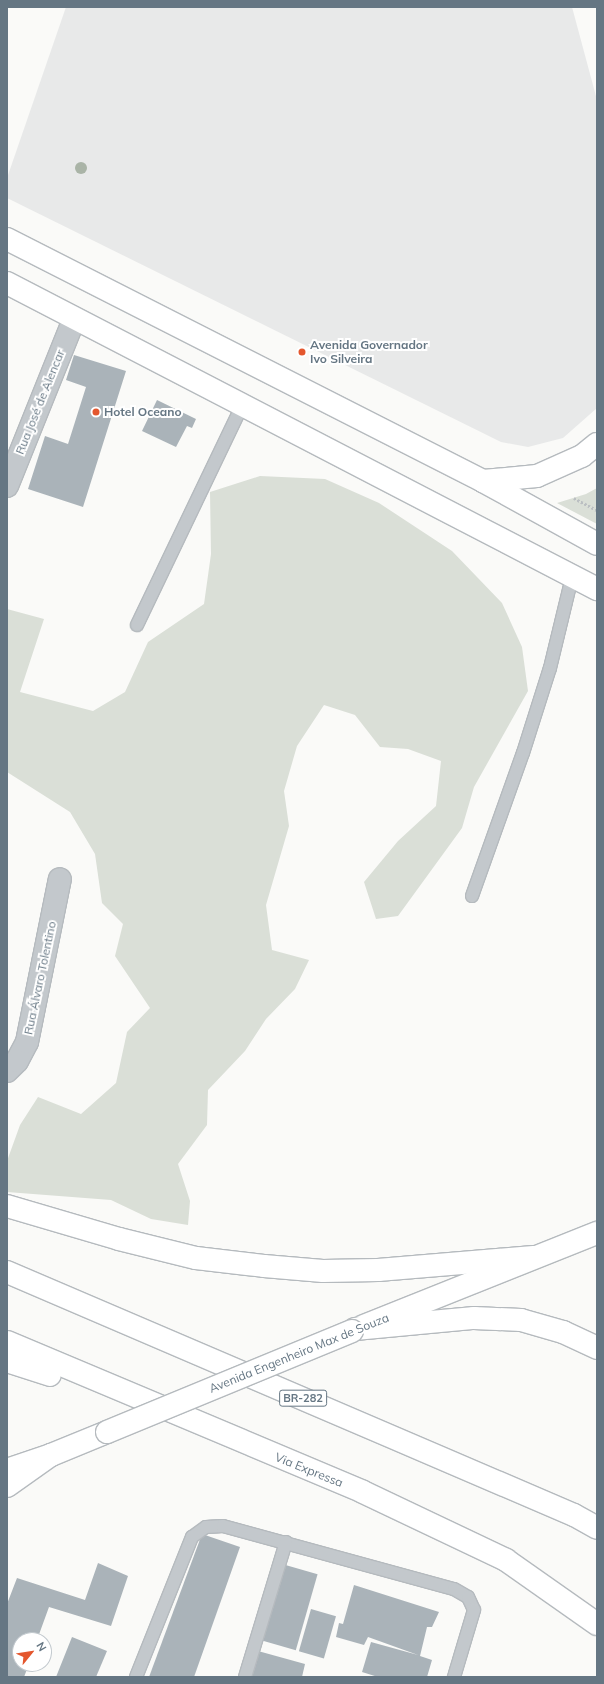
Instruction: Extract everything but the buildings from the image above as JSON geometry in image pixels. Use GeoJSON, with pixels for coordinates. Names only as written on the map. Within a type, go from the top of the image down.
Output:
{"type":"FeatureCollection","features":[{"type":"Feature","properties":{"kind":"main road"},"geometry":{"type":"LineString","coordinates":[[7,239],[483,481],[597,544]]}},
{"type":"Feature","properties":{"kind":"main road"},"geometry":{"type":"LineString","coordinates":[[7,283],[597,589]]}},
{"type":"Feature","properties":{"kind":"main road"},"geometry":{"type":"LineString","coordinates":[[483,481],[537,476],[582,456],[597,444]]}},
{"type":"Feature","properties":{"kind":"main road"},"geometry":{"type":"LineString","coordinates":[[7,1206],[119,1239],[196,1258],[264,1266],[323,1271],[378,1270],[533,1257]]}},
{"type":"Feature","properties":{"kind":"main road","name":"Avenida Engenheiro Max de Souza"},"geometry":{"type":"LineString","coordinates":[[7,1486],[51,1455],[533,1257],[597,1233]]}},
{"type":"Feature","properties":{"kind":"main road","name":"BR-282"},"geometry":{"type":"LineString","coordinates":[[7,1272],[574,1515],[597,1528]]}},
{"type":"Feature","properties":{"kind":"main road"},"geometry":{"type":"LineString","coordinates":[[354,1330],[474,1318],[521,1320],[563,1332],[597,1348]]}},
{"type":"Feature","properties":{"kind":"main road","name":"Via Expressa"},"geometry":{"type":"LineString","coordinates":[[7,1342],[363,1492],[506,1560],[597,1624]]}},
{"type":"Feature","properties":{"kind":"main road"},"geometry":{"type":"LineString","coordinates":[[7,1361],[246,1444]]}},
{"type":"Feature","properties":{"kind":"main road"},"geometry":{"type":"LineString","coordinates":[[7,1470],[51,1455]]}},
{"type":"Feature","properties":{"kind":"street","name":"Rua José de Alencar"},"geometry":{"type":"LineString","coordinates":[[7,486],[74,319]]}},
{"type":"Feature","properties":{"kind":"street","name":"Rua Álvaro Tolentino"},"geometry":{"type":"LineString","coordinates":[[7,1071],[17,1061],[27,1042],[60,879]]}},
{"type":"Feature","properties":{"kind":"lane"},"geometry":{"type":"LineString","coordinates":[[138,625],[242,406]]}},
{"type":"Feature","properties":{"kind":"lane"},"geometry":{"type":"LineString","coordinates":[[472,896],[523,752],[550,668],[572,577]]}},
{"type":"Feature","properties":{"kind":"lane"},"geometry":{"type":"LineString","coordinates":[[136,1677],[192,1537],[206,1527],[223,1526],[454,1589],[468,1597],[474,1610],[454,1677]]}},
{"type":"Feature","properties":{"kind":"lane"},"geometry":{"type":"LineString","coordinates":[[245,1677],[286,1542]]}},
{"type":"Feature","properties":{"kind":"path"},"geometry":{"type":"LineString","coordinates":[[574,498],[597,510]]}},
{"type":"Feature","properties":{"kind":"shaded area"},"geometry":{"type":"Polygon","coordinates":[[[66,7],[572,7],[597,100],[597,408],[563,438],[528,447],[501,442],[7,198],[7,178],[66,7]]]}},
{"type":"Feature","properties":{"kind":"shaded area"},"geometry":{"type":"Polygon","coordinates":[[[260,476],[325,479],[379,503],[452,551],[502,603],[522,647],[528,691],[474,787],[462,828],[398,916],[376,919],[364,882],[398,841],[436,806],[441,761],[408,749],[380,747],[355,715],[324,705],[297,746],[284,791],[289,826],[266,905],[272,950],[309,960],[295,989],[266,1019],[245,1051],[208,1090],[207,1125],[178,1164],[190,1201],[188,1225],[151,1219],[111,1200],[7,1192],[7,1161],[20,1125],[38,1097],[81,1114],[116,1083],[127,1032],[150,1008],[115,956],[123,924],[102,903],[95,854],[70,812],[7,772],[7,609],[44,619],[20,692],[93,711],[125,692],[148,642],[204,604],[211,554],[210,492],[260,476]]]}},
{"type":"Feature","properties":{"kind":"shaded area"},"geometry":{"type":"Polygon","coordinates":[[[597,488],[597,524],[557,503],[586,494],[597,488]]]}},
{"type":"Feature","properties":{"kind":"place","name":"Avenida Governador Ivo Silveira"},"geometry":{"type":"Point","coordinates":[302,352]}},
{"type":"Feature","properties":{"kind":"place","name":"Hotel Oceano"},"geometry":{"type":"Point","coordinates":[96,412]}}]}
